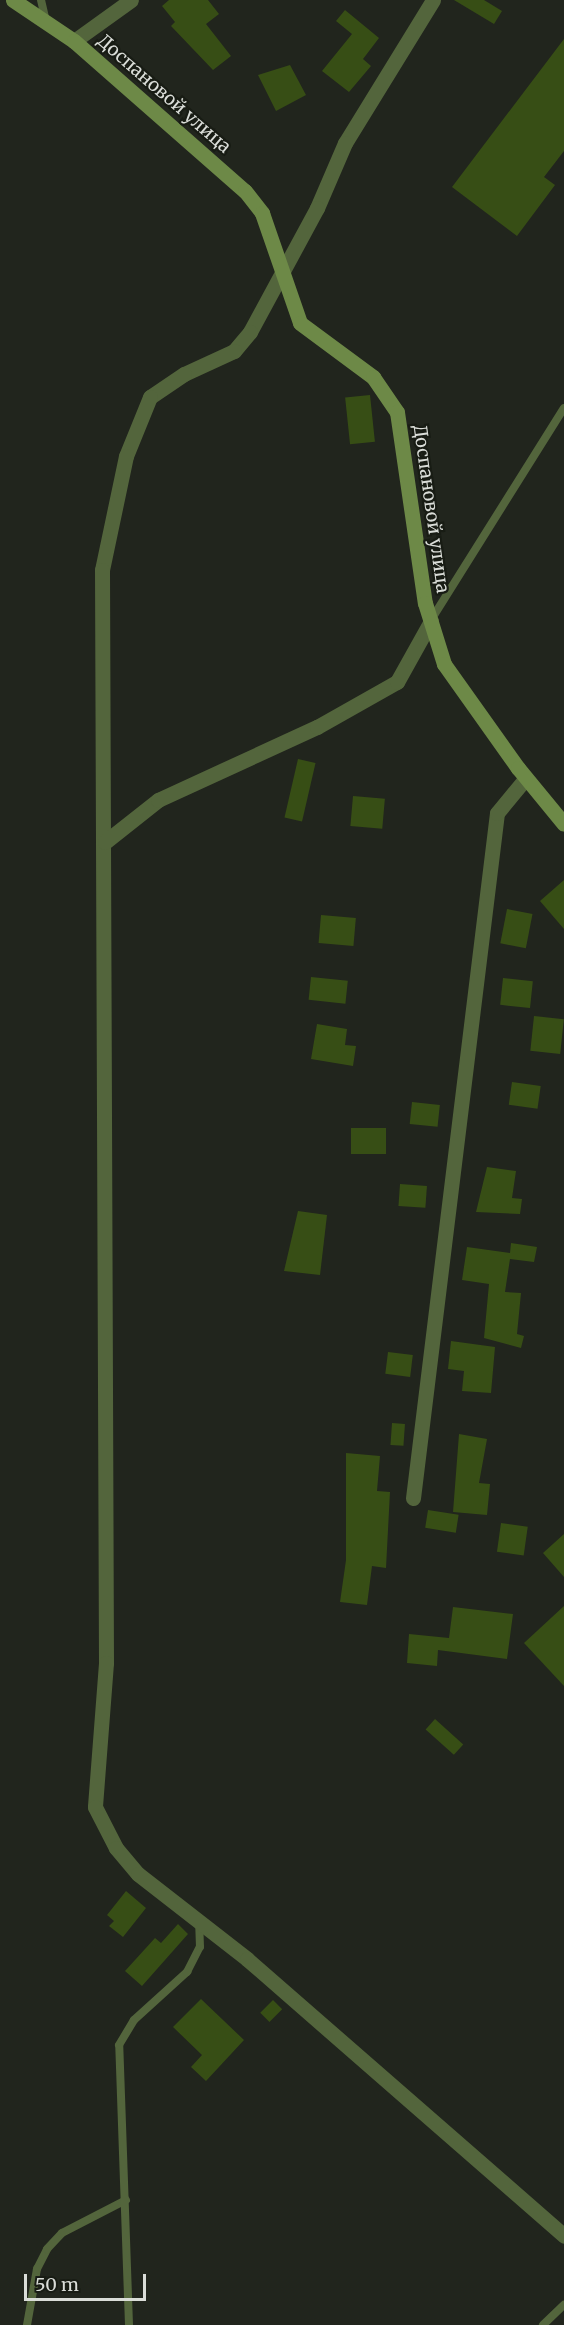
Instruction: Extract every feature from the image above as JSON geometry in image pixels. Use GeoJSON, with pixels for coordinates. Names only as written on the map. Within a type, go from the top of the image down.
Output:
{"type":"FeatureCollection","features":[{"type":"Feature","properties":{"kind":"street","name":"Доспановой улица"},"geometry":{"type":"LineString","coordinates":[[13,0],[74,41],[245,191],[262,213],[285,269],[300,323],[373,377],[397,412],[431,621],[444,664],[526,778],[564,824]]}},
{"type":"Feature","properties":{"kind":"street"},"geometry":{"type":"LineString","coordinates":[[74,41],[130,0]]}},
{"type":"Feature","properties":{"kind":"street"},"geometry":{"type":"LineString","coordinates":[[433,0],[345,143],[285,269],[250,332],[234,351],[163,386],[138,418],[102,570],[105,842],[106,1663],[95,1807],[116,1848],[138,1874],[199,1922],[564,2236]]}},
{"type":"Feature","properties":{"kind":"street"},"geometry":{"type":"LineString","coordinates":[[105,842],[158,801],[317,727],[397,682],[431,621]]}},
{"type":"Feature","properties":{"kind":"street"},"geometry":{"type":"LineString","coordinates":[[413,1498],[496,813],[526,778]]}},
{"type":"Feature","properties":{"kind":"lane"},"geometry":{"type":"LineString","coordinates":[[41,0],[46,22]]}},
{"type":"Feature","properties":{"kind":"lane"},"geometry":{"type":"LineString","coordinates":[[431,621],[564,408]]}},
{"type":"Feature","properties":{"kind":"lane"},"geometry":{"type":"LineString","coordinates":[[129,2325],[119,2045],[134,2020],[187,1972],[200,1947],[199,1922]]}},
{"type":"Feature","properties":{"kind":"lane"},"geometry":{"type":"LineString","coordinates":[[27,2325],[37,2270],[47,2249],[62,2233],[126,2200]]}},
{"type":"Feature","properties":{"kind":"lane"},"geometry":{"type":"LineString","coordinates":[[543,2325],[564,2305]]}},
{"type":"Feature","properties":{"kind":"building"},"geometry":{"type":"Polygon","coordinates":[[[169,0],[208,0],[219,14],[206,24],[231,56],[213,70],[171,26],[175,22],[162,6],[169,0]]]}},
{"type":"Feature","properties":{"kind":"building"},"geometry":{"type":"Polygon","coordinates":[[[454,0],[484,0],[502,11],[494,24],[454,0]]]}},
{"type":"Feature","properties":{"kind":"building"},"geometry":{"type":"Polygon","coordinates":[[[345,10],[379,38],[363,59],[371,66],[349,92],[322,71],[352,34],[336,21],[345,10]]]}},
{"type":"Feature","properties":{"kind":"building"},"geometry":{"type":"Polygon","coordinates":[[[564,39],[564,151],[544,177],[555,185],[517,236],[452,187],[564,39]]]}},
{"type":"Feature","properties":{"kind":"building"},"geometry":{"type":"Polygon","coordinates":[[[290,65],[306,95],[276,111],[258,75],[290,65]]]}},
{"type":"Feature","properties":{"kind":"building"},"geometry":{"type":"Polygon","coordinates":[[[370,395],[375,442],[350,444],[345,398],[370,395]]]}},
{"type":"Feature","properties":{"kind":"building"},"geometry":{"type":"Polygon","coordinates":[[[298,759],[316,763],[302,822],[285,817],[298,759]]]}},
{"type":"Feature","properties":{"kind":"building"},"geometry":{"type":"Polygon","coordinates":[[[353,796],[385,799],[382,829],[350,826],[353,796]]]}},
{"type":"Feature","properties":{"kind":"building"},"geometry":{"type":"Polygon","coordinates":[[[564,880],[564,929],[540,901],[564,880]]]}},
{"type":"Feature","properties":{"kind":"building"},"geometry":{"type":"Polygon","coordinates":[[[507,909],[533,914],[526,948],[500,943],[507,909]]]}},
{"type":"Feature","properties":{"kind":"building"},"geometry":{"type":"Polygon","coordinates":[[[321,915],[356,918],[353,946],[319,943],[321,915]]]}},
{"type":"Feature","properties":{"kind":"building"},"geometry":{"type":"Polygon","coordinates":[[[311,977],[348,981],[345,1004],[309,1000],[311,977]]]}},
{"type":"Feature","properties":{"kind":"building"},"geometry":{"type":"Polygon","coordinates":[[[503,978],[533,981],[530,1008],[500,1005],[503,978]]]}},
{"type":"Feature","properties":{"kind":"building"},"geometry":{"type":"Polygon","coordinates":[[[534,1016],[564,1019],[560,1054],[530,1051],[534,1016]]]}},
{"type":"Feature","properties":{"kind":"building"},"geometry":{"type":"Polygon","coordinates":[[[317,1024],[347,1029],[345,1045],[356,1046],[353,1066],[311,1059],[317,1024]]]}},
{"type":"Feature","properties":{"kind":"building"},"geometry":{"type":"Polygon","coordinates":[[[512,1082],[541,1086],[538,1109],[509,1105],[512,1082]]]}},
{"type":"Feature","properties":{"kind":"building"},"geometry":{"type":"Polygon","coordinates":[[[412,1102],[440,1105],[438,1127],[410,1124],[412,1102]]]}},
{"type":"Feature","properties":{"kind":"building"},"geometry":{"type":"Polygon","coordinates":[[[351,1128],[386,1128],[386,1154],[351,1154],[351,1128]]]}},
{"type":"Feature","properties":{"kind":"building"},"geometry":{"type":"Polygon","coordinates":[[[487,1167],[516,1171],[512,1198],[522,1199],[520,1214],[476,1212],[487,1167]]]}},
{"type":"Feature","properties":{"kind":"building"},"geometry":{"type":"Polygon","coordinates":[[[400,1184],[427,1186],[425,1208],[398,1206],[400,1184]]]}},
{"type":"Feature","properties":{"kind":"building"},"geometry":{"type":"Polygon","coordinates":[[[298,1211],[327,1215],[320,1275],[284,1271],[298,1211]]]}},
{"type":"Feature","properties":{"kind":"building"},"geometry":{"type":"Polygon","coordinates":[[[511,1243],[537,1247],[534,1262],[510,1259],[505,1292],[521,1293],[517,1334],[524,1336],[521,1348],[484,1338],[489,1284],[462,1280],[467,1247],[510,1253],[511,1243]]]}},
{"type":"Feature","properties":{"kind":"building"},"geometry":{"type":"Polygon","coordinates":[[[451,1341],[495,1347],[491,1393],[462,1391],[464,1371],[448,1369],[451,1341]]]}},
{"type":"Feature","properties":{"kind":"building"},"geometry":{"type":"Polygon","coordinates":[[[388,1352],[413,1355],[410,1377],[385,1374],[388,1352]]]}},
{"type":"Feature","properties":{"kind":"building"},"geometry":{"type":"Polygon","coordinates":[[[392,1423],[405,1424],[403,1446],[390,1445],[392,1423]]]}},
{"type":"Feature","properties":{"kind":"building"},"geometry":{"type":"Polygon","coordinates":[[[459,1434],[487,1439],[479,1483],[490,1484],[487,1515],[453,1512],[459,1434]]]}},
{"type":"Feature","properties":{"kind":"building"},"geometry":{"type":"Polygon","coordinates":[[[346,1453],[380,1456],[377,1491],[390,1492],[386,1568],[372,1566],[367,1605],[340,1602],[346,1560],[346,1453]]]}},
{"type":"Feature","properties":{"kind":"building"},"geometry":{"type":"Polygon","coordinates":[[[428,1510],[459,1515],[456,1533],[425,1528],[428,1510]]]}},
{"type":"Feature","properties":{"kind":"building"},"geometry":{"type":"Polygon","coordinates":[[[501,1523],[528,1527],[524,1555],[497,1552],[501,1523]]]}},
{"type":"Feature","properties":{"kind":"building"},"geometry":{"type":"Polygon","coordinates":[[[564,1534],[564,1577],[543,1553],[564,1534]]]}},
{"type":"Feature","properties":{"kind":"building"},"geometry":{"type":"Polygon","coordinates":[[[564,1606],[564,1686],[524,1643],[564,1606]]]}},
{"type":"Feature","properties":{"kind":"building"},"geometry":{"type":"Polygon","coordinates":[[[453,1607],[513,1614],[507,1659],[438,1650],[437,1666],[407,1663],[409,1634],[449,1638],[453,1607]]]}},
{"type":"Feature","properties":{"kind":"building"},"geometry":{"type":"Polygon","coordinates":[[[435,1719],[463,1744],[454,1755],[426,1729],[435,1719]]]}},
{"type":"Feature","properties":{"kind":"building"},"geometry":{"type":"Polygon","coordinates":[[[126,1891],[146,1908],[123,1937],[109,1926],[114,1921],[107,1915],[126,1891]]]}},
{"type":"Feature","properties":{"kind":"building"},"geometry":{"type":"Polygon","coordinates":[[[178,1924],[188,1934],[142,1986],[125,1971],[155,1938],[161,1943],[178,1924]]]}},
{"type":"Feature","properties":{"kind":"building"},"geometry":{"type":"Polygon","coordinates":[[[201,1999],[244,2040],[206,2081],[191,2067],[202,2055],[173,2027],[201,1999]]]}},
{"type":"Feature","properties":{"kind":"building"},"geometry":{"type":"Polygon","coordinates":[[[273,2000],[282,2009],[269,2022],[260,2013],[273,2000]]]}}]}
